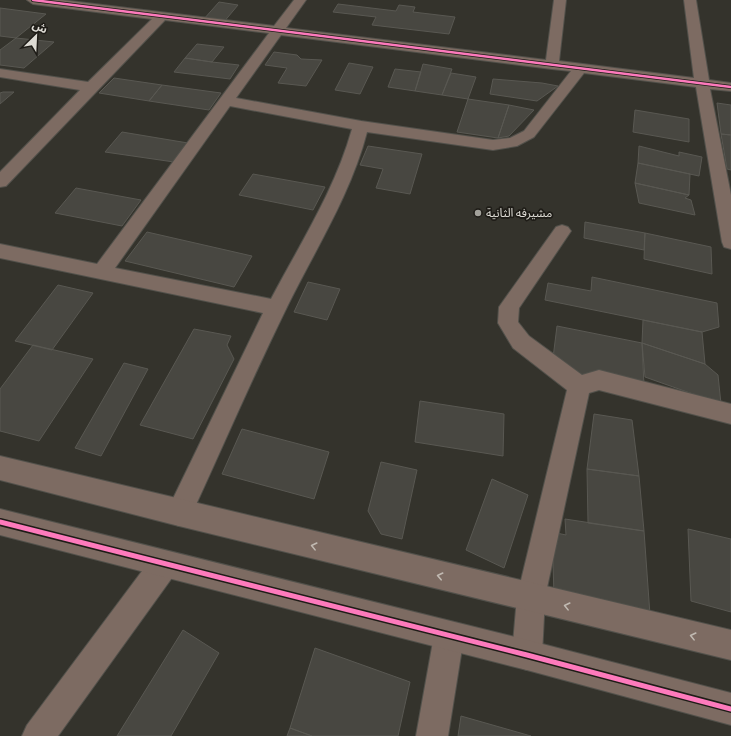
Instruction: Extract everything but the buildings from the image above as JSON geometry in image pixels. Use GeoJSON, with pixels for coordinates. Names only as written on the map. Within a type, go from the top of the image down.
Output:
{"type":"FeatureCollection","features":[{"type":"Feature","properties":{"kind":"street"},"geometry":{"type":"LineString","coordinates":[[33,0],[52,1],[731,87]]}},
{"type":"Feature","properties":{"kind":"street"},"geometry":{"type":"LineString","coordinates":[[102,271],[300,0]]}},
{"type":"Feature","properties":{"kind":"street"},"geometry":{"type":"LineString","coordinates":[[552,64],[560,0]]}},
{"type":"Feature","properties":{"kind":"street"},"geometry":{"type":"LineString","coordinates":[[690,0],[702,83],[731,242]]}},
{"type":"Feature","properties":{"kind":"street"},"geometry":{"type":"LineString","coordinates":[[0,182],[91,87],[162,16]]}},
{"type":"Feature","properties":{"kind":"street"},"geometry":{"type":"LineString","coordinates":[[226,101],[361,126],[493,145],[519,142],[529,134],[581,68]]}},
{"type":"Feature","properties":{"kind":"street"},"geometry":{"type":"LineString","coordinates":[[0,73],[91,87]]}},
{"type":"Feature","properties":{"kind":"street"},"geometry":{"type":"LineString","coordinates":[[179,514],[276,308],[342,182],[353,155],[361,126]]}},
{"type":"Feature","properties":{"kind":"street"},"geometry":{"type":"LineString","coordinates":[[562,231],[509,307],[508,323],[521,342],[579,386]]}},
{"type":"Feature","properties":{"kind":"street"},"geometry":{"type":"LineString","coordinates":[[0,251],[276,308]]}},
{"type":"Feature","properties":{"kind":"street"},"geometry":{"type":"LineString","coordinates":[[579,386],[599,380],[731,414]]}},
{"type":"Feature","properties":{"kind":"street"},"geometry":{"type":"LineString","coordinates":[[527,655],[531,597],[579,386]]}},
{"type":"Feature","properties":{"kind":"street"},"geometry":{"type":"LineString","coordinates":[[0,468],[179,514],[731,645]]}},
{"type":"Feature","properties":{"kind":"street"},"geometry":{"type":"LineString","coordinates":[[0,522],[527,655],[731,709]]}},
{"type":"Feature","properties":{"kind":"street"},"geometry":{"type":"LineString","coordinates":[[38,736],[164,564]]}},
{"type":"Feature","properties":{"kind":"street"},"geometry":{"type":"LineString","coordinates":[[432,736],[449,636]]}},
{"type":"Feature","properties":{"kind":"cycle path"},"geometry":{"type":"LineString","coordinates":[[33,0],[731,87]]}},
{"type":"Feature","properties":{"kind":"cycle path"},"geometry":{"type":"LineString","coordinates":[[0,522],[527,655],[731,709]]}},
{"type":"Feature","properties":{"kind":"place","name":"مشيرفه الثانية"},"geometry":{"type":"Point","coordinates":[478,213]}}]}
